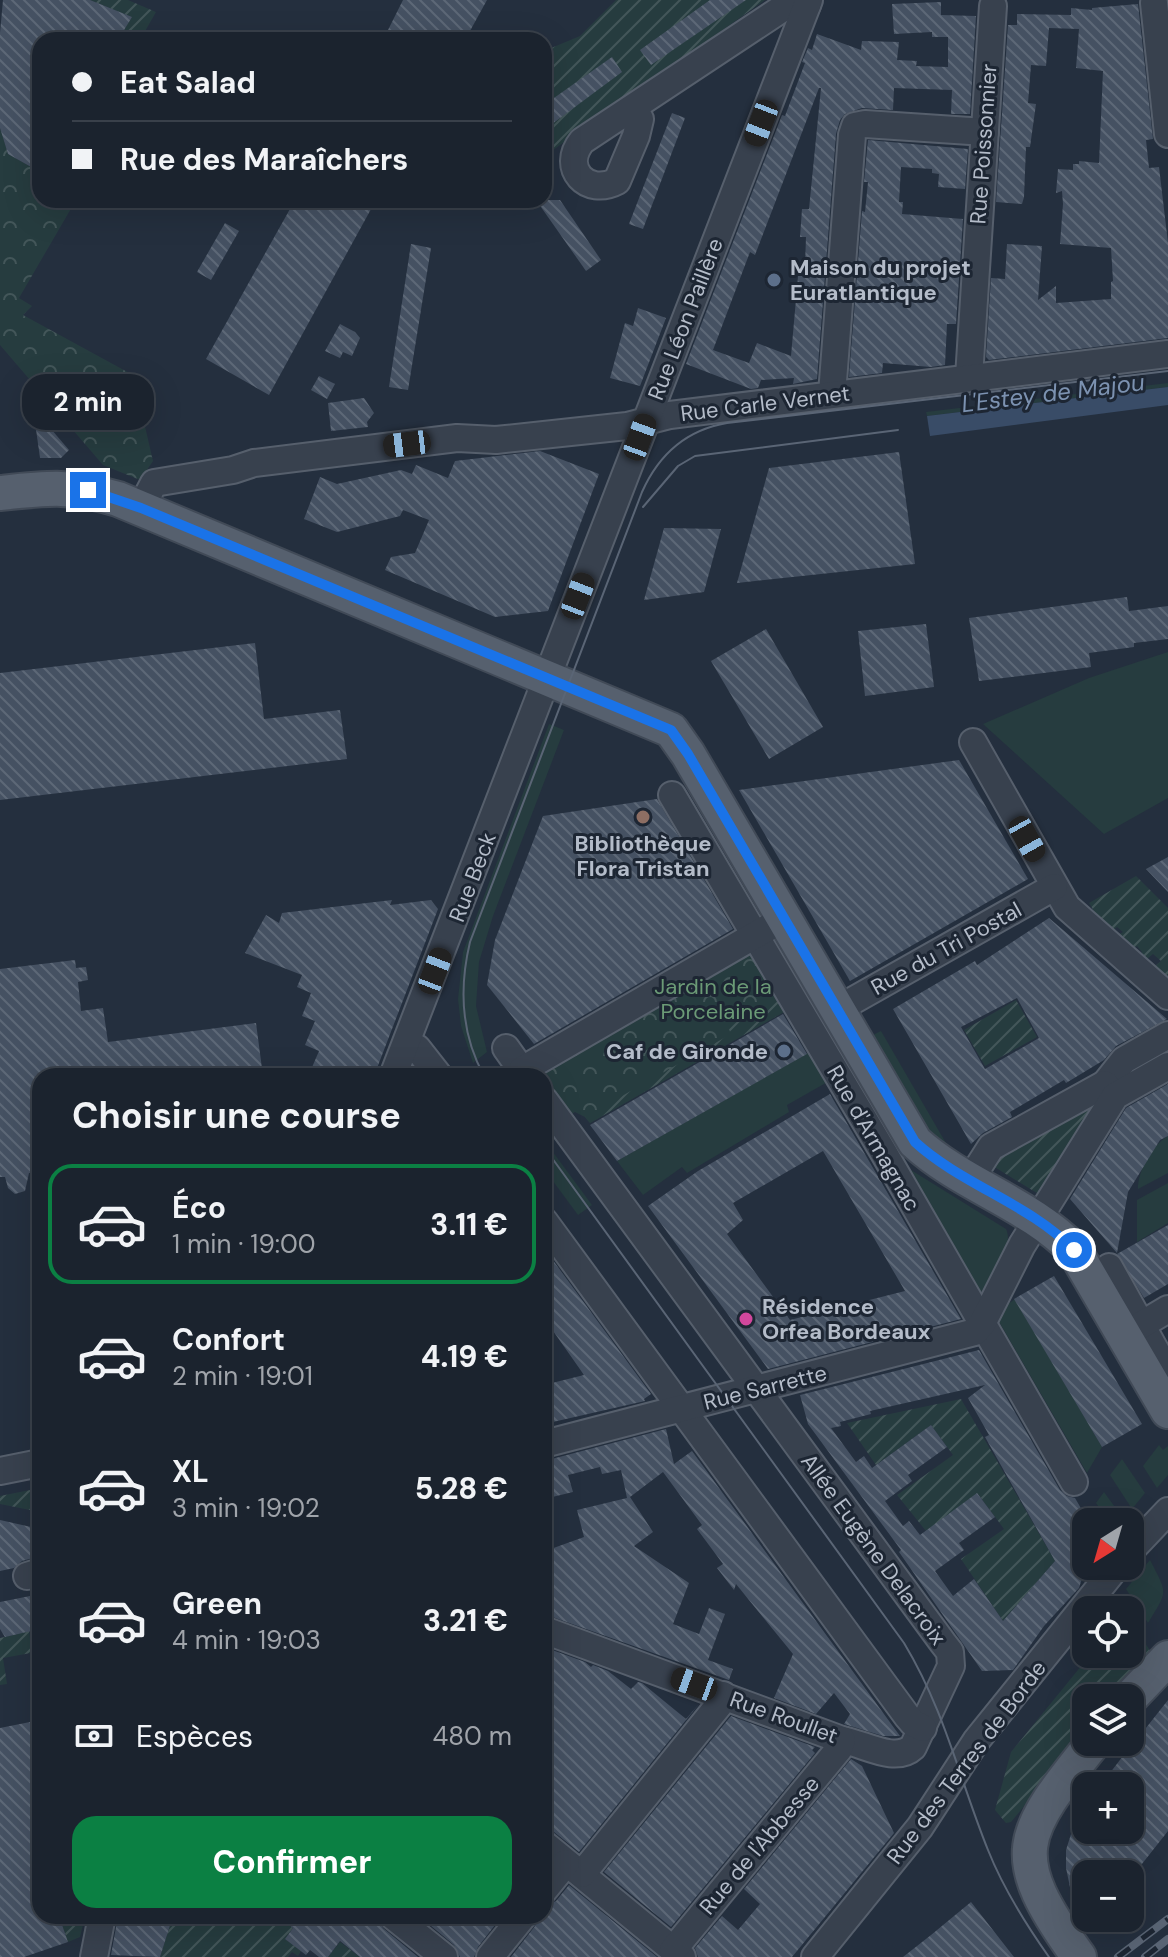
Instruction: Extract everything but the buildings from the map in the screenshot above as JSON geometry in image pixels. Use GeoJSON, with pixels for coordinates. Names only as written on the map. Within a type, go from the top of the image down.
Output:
{"type":"FeatureCollection","features":[{"type":"Feature","properties":{"kind":"main road","name":"Rue d'Armagnac"},"geometry":{"type":"LineString","coordinates":[[0,493],[62,487],[103,494],[671,730],[688,754],[770,926],[838,1009],[915,1142],[970,1180]]}},
{"type":"Feature","properties":{"kind":"main road"},"geometry":{"type":"LineString","coordinates":[[970,1180],[1059,1235],[1074,1250],[1132,1330],[1168,1411]]}},
{"type":"Feature","properties":{"kind":"main road"},"geometry":{"type":"LineString","coordinates":[[1079,1957],[1037,1894],[1029,1863],[1030,1846],[1040,1813],[1083,1756]]}},
{"type":"Feature","properties":{"kind":"street","name":"Rue Léon Paillère"},"geometry":{"type":"LineString","coordinates":[[546,677],[808,2],[795,0],[633,108]]}},
{"type":"Feature","properties":{"kind":"street"},"geometry":{"type":"LineString","coordinates":[[1154,3],[1168,134]]}},
{"type":"Feature","properties":{"kind":"street","name":"Rue Poissonnier"},"geometry":{"type":"LineString","coordinates":[[969,377],[993,6]]}},
{"type":"Feature","properties":{"kind":"street"},"geometry":{"type":"LineString","coordinates":[[832,394],[855,126],[865,124],[985,132]]}},
{"type":"Feature","properties":{"kind":"street","name":"Rue Carle Vernet"},"geometry":{"type":"LineString","coordinates":[[141,508],[154,483],[233,470],[254,463],[457,438],[496,440],[627,426],[670,415],[1168,354]]}},
{"type":"Feature","properties":{"kind":"street","name":"Rue Beck"},"geometry":{"type":"LineString","coordinates":[[396,1068],[546,677]]}},
{"type":"Feature","properties":{"kind":"street"},"geometry":{"type":"LineString","coordinates":[[973,742],[1067,907],[1168,996]]}},
{"type":"Feature","properties":{"kind":"street","name":"Rue d'Armagnac"},"geometry":{"type":"LineString","coordinates":[[672,795],[770,926],[982,1324],[1074,1482]]}},
{"type":"Feature","properties":{"kind":"street","name":"Rue du Tri Postal"},"geometry":{"type":"LineString","coordinates":[[838,1009],[1054,887]]}},
{"type":"Feature","properties":{"kind":"street"},"geometry":{"type":"LineString","coordinates":[[532,1068],[770,926]]}},
{"type":"Feature","properties":{"kind":"street"},"geometry":{"type":"LineString","coordinates":[[982,1324],[1124,1060],[1168,1035]]}},
{"type":"Feature","properties":{"kind":"street"},"geometry":{"type":"LineString","coordinates":[[407,1044],[417,1048],[433,1068]]}},
{"type":"Feature","properties":{"kind":"street"},"geometry":{"type":"LineString","coordinates":[[506,1048],[520,1068]]}},
{"type":"Feature","properties":{"kind":"street"},"geometry":{"type":"LineString","coordinates":[[970,1180],[991,1147],[1168,1066]]}},
{"type":"Feature","properties":{"kind":"street","name":"Allée Eugène Delacroix"},"geometry":{"type":"LineString","coordinates":[[552,1111],[950,1652],[951,1666],[923,1728]]}},
{"type":"Feature","properties":{"kind":"street"},"geometry":{"type":"LineString","coordinates":[[552,1232],[907,1716],[923,1728]]}},
{"type":"Feature","properties":{"kind":"street"},"geometry":{"type":"LineString","coordinates":[[1109,1267],[1132,1330],[1168,1373]]}},
{"type":"Feature","properties":{"kind":"street"},"geometry":{"type":"LineString","coordinates":[[1132,1330],[1168,1309]]}},
{"type":"Feature","properties":{"kind":"street","name":"Rue Sarrette"},"geometry":{"type":"LineString","coordinates":[[552,1442],[969,1335],[982,1324]]}},
{"type":"Feature","properties":{"kind":"street"},"geometry":{"type":"LineString","coordinates":[[0,1471],[32,1465]]}},
{"type":"Feature","properties":{"kind":"street"},"geometry":{"type":"LineString","coordinates":[[1144,1536],[1168,1511]]}},
{"type":"Feature","properties":{"kind":"street","name":"Rue des Terres de Borde"},"geometry":{"type":"LineString","coordinates":[[815,1957],[920,1827],[976,1741],[1106,1580]]}},
{"type":"Feature","properties":{"kind":"street","name":"Rue Roullet"},"geometry":{"type":"LineString","coordinates":[[552,1633],[842,1740],[900,1755],[913,1747],[923,1728]]}},
{"type":"Feature","properties":{"kind":"street"},"geometry":{"type":"LineString","coordinates":[[552,1884],[574,1868],[719,1705],[723,1695]]}},
{"type":"Feature","properties":{"kind":"street","name":"Rue de l'Abbesse"},"geometry":{"type":"LineString","coordinates":[[678,1953],[839,1749],[842,1740]]}},
{"type":"Feature","properties":{"kind":"street"},"geometry":{"type":"LineString","coordinates":[[552,1850],[678,1953]]}},
{"type":"Feature","properties":{"kind":"street"},"geometry":{"type":"LineString","coordinates":[[94,1957],[100,1924]]}},
{"type":"Feature","properties":{"kind":"street"},"geometry":{"type":"LineString","coordinates":[[403,1924],[444,1957]]}},
{"type":"Feature","properties":{"kind":"street"},"geometry":{"type":"LineString","coordinates":[[490,1957],[517,1924]]}},
{"type":"Feature","properties":{"kind":"street"},"geometry":{"type":"LineString","coordinates":[[75,1957],[84,1957]]}},
{"type":"Feature","properties":{"kind":"green space"},"geometry":{"type":"Polygon","coordinates":[[[90,0],[128,0],[156,12],[145,32],[123,32],[131,17],[90,0]]]}},
{"type":"Feature","properties":{"kind":"green space"},"geometry":{"type":"Polygon","coordinates":[[[616,0],[765,0],[552,150],[552,48],[580,36],[616,0]]]}},
{"type":"Feature","properties":{"kind":"green space"},"geometry":{"type":"Polygon","coordinates":[[[0,128],[8,154],[32,168],[32,208],[71,208],[19,298],[32,306],[23,315],[133,375],[153,461],[140,480],[103,465],[0,345],[0,128]]]}},
{"type":"Feature","properties":{"kind":"green space"},"geometry":{"type":"Polygon","coordinates":[[[1168,383],[1168,387],[927,416],[926,412],[1168,383]]]}},
{"type":"Feature","properties":{"kind":"green space"},"geometry":{"type":"Polygon","coordinates":[[[1168,652],[1168,798],[1104,834],[983,724],[1089,678],[1168,652]]]}},
{"type":"Feature","properties":{"kind":"green space"},"geometry":{"type":"Polygon","coordinates":[[[549,724],[564,730],[493,916],[479,962],[476,1006],[487,1052],[473,1063],[461,1026],[458,999],[463,952],[549,724]]]}},
{"type":"Feature","properties":{"kind":"green space"},"geometry":{"type":"Polygon","coordinates":[[[1136,876],[1168,908],[1168,982],[1154,967],[1161,961],[1153,954],[1142,963],[1136,959],[1142,952],[1137,946],[1133,949],[1115,937],[1123,932],[1117,927],[1113,930],[1092,913],[1094,911],[1089,903],[1136,876]]]}},
{"type":"Feature","properties":{"kind":"green space","name":"Jardin de la Porcelaine"},"geometry":{"type":"Polygon","coordinates":[[[744,926],[789,1009],[590,1123],[575,1112],[564,1118],[552,1102],[552,1068],[541,1068],[539,1051],[744,926]]]}},
{"type":"Feature","properties":{"kind":"green space","name":"Jardin de la Porcelaine"},"geometry":{"type":"Polygon","coordinates":[[[772,991],[780,992],[789,1009],[590,1123],[585,1117],[731,1034],[728,1027],[754,1012],[772,991]]]}},
{"type":"Feature","properties":{"kind":"green space"},"geometry":{"type":"Polygon","coordinates":[[[1016,1000],[1037,1037],[985,1066],[964,1030],[1016,1000]]]}},
{"type":"Feature","properties":{"kind":"green space"},"geometry":{"type":"Polygon","coordinates":[[[881,1031],[954,1157],[933,1144],[869,1037],[881,1031]]]}},
{"type":"Feature","properties":{"kind":"green space"},"geometry":{"type":"Polygon","coordinates":[[[813,1050],[831,1080],[787,1105],[789,1112],[687,1173],[682,1167],[643,1195],[617,1161],[813,1050]]]}},
{"type":"Feature","properties":{"kind":"green space"},"geometry":{"type":"Polygon","coordinates":[[[1092,1106],[1094,1108],[1045,1198],[988,1163],[1032,1135],[1035,1139],[1092,1106]]]}},
{"type":"Feature","properties":{"kind":"green space"},"geometry":{"type":"Polygon","coordinates":[[[1168,1136],[1168,1173],[1138,1189],[1147,1159],[1168,1136]]]}},
{"type":"Feature","properties":{"kind":"green space"},"geometry":{"type":"Polygon","coordinates":[[[552,1151],[592,1205],[578,1215],[552,1180],[552,1151]]]}},
{"type":"Feature","properties":{"kind":"green space"},"geometry":{"type":"Polygon","coordinates":[[[911,1170],[1006,1229],[1005,1253],[981,1292],[911,1170]]]}},
{"type":"Feature","properties":{"kind":"green space"},"geometry":{"type":"Polygon","coordinates":[[[1168,1183],[1168,1223],[1137,1242],[1137,1200],[1168,1183]]]}},
{"type":"Feature","properties":{"kind":"green space"},"geometry":{"type":"Polygon","coordinates":[[[1015,1299],[1102,1447],[1087,1473],[998,1320],[1004,1307],[1015,1299]]]}},
{"type":"Feature","properties":{"kind":"green space"},"geometry":{"type":"Polygon","coordinates":[[[961,1399],[1055,1561],[1003,1621],[961,1559],[1004,1529],[978,1494],[926,1531],[897,1495],[953,1455],[931,1425],[876,1465],[847,1423],[961,1399]]]}},
{"type":"Feature","properties":{"kind":"green space"},"geometry":{"type":"Polygon","coordinates":[[[1159,1445],[1163,1450],[1168,1446],[1168,1475],[1157,1488],[1143,1466],[1159,1445]]]}},
{"type":"Feature","properties":{"kind":"green space"},"geometry":{"type":"Polygon","coordinates":[[[1122,1459],[1145,1493],[1133,1508],[1131,1508],[1110,1475],[1122,1459]]]}},
{"type":"Feature","properties":{"kind":"green space"},"geometry":{"type":"Polygon","coordinates":[[[32,1490],[32,1510],[0,1504],[0,1496],[32,1490]]]}},
{"type":"Feature","properties":{"kind":"green space"},"geometry":{"type":"Polygon","coordinates":[[[1104,1492],[1116,1508],[1099,1508],[1096,1503],[1104,1492]]]}},
{"type":"Feature","properties":{"kind":"green space"},"geometry":{"type":"Polygon","coordinates":[[[1150,1560],[1163,1587],[1162,1598],[1148,1623],[1144,1617],[1144,1596],[1131,1596],[1126,1589],[1133,1580],[1144,1580],[1144,1567],[1150,1560]]]}},
{"type":"Feature","properties":{"kind":"green space"},"geometry":{"type":"Polygon","coordinates":[[[28,1613],[31,1653],[3,1658],[7,1684],[0,1685],[0,1638],[18,1634],[16,1615],[28,1613]]]}},
{"type":"Feature","properties":{"kind":"green space"},"geometry":{"type":"Polygon","coordinates":[[[1144,1642],[1151,1652],[1144,1660],[1144,1642]]]}},
{"type":"Feature","properties":{"kind":"green space"},"geometry":{"type":"Polygon","coordinates":[[[1080,1668],[1138,1668],[1125,1684],[1072,1684],[1072,1748],[1011,1822],[1006,1823],[995,1810],[1011,1752],[1080,1668]]]}},
{"type":"Feature","properties":{"kind":"green space"},"geometry":{"type":"Polygon","coordinates":[[[62,1924],[83,1924],[80,1937],[68,1942],[62,1924]]]}},
{"type":"Feature","properties":{"kind":"green space"},"geometry":{"type":"Polygon","coordinates":[[[170,1924],[288,1924],[293,1928],[285,1939],[301,1951],[298,1956],[292,1952],[288,1957],[160,1957],[170,1924]]]}},
{"type":"Feature","properties":{"kind":"green space"},"geometry":{"type":"Polygon","coordinates":[[[340,1942],[360,1957],[328,1957],[340,1942]]]}},
{"type":"Feature","properties":{"kind":"water"},"geometry":{"type":"Polygon","coordinates":[[[1168,387],[1168,405],[930,436],[927,416],[1168,387]]]}},
{"type":"Feature","properties":{"kind":"tram line"},"geometry":{"type":"LineString","coordinates":[[480,1068],[464,1010],[464,976],[470,942],[642,492],[666,455],[699,431],[727,423],[1168,371]]}},
{"type":"Feature","properties":{"kind":"tram line"},"geometry":{"type":"LineString","coordinates":[[643,507],[678,466],[695,456],[898,430]]}},
{"type":"Feature","properties":{"kind":"tram line"},"geometry":{"type":"LineString","coordinates":[[552,1158],[904,1643],[941,1719],[994,1864],[1015,1905],[1049,1957]]}},
{"type":"Feature","properties":{"kind":"railway"},"geometry":{"type":"LineString","coordinates":[[1118,1957],[1168,1919]]}},
{"type":"Feature","properties":{"kind":"railway"},"geometry":{"type":"LineString","coordinates":[[1145,1957],[1168,1939]]}},
{"type":"Feature","properties":{"kind":"place","name":"Maison du projet Euratlantique"},"geometry":{"type":"Point","coordinates":[774,280]}},
{"type":"Feature","properties":{"kind":"place","name":"Bibliothèque Flora Tristan"},"geometry":{"type":"Point","coordinates":[643,817]}},
{"type":"Feature","properties":{"kind":"place","name":"Caf de Gironde"},"geometry":{"type":"Point","coordinates":[784,1051]}},
{"type":"Feature","properties":{"kind":"place","name":"Résidence Orfea Bordeaux"},"geometry":{"type":"Point","coordinates":[746,1319]}},
{"type":"Feature","properties":{"kind":"route"},"geometry":{"type":"LineString","coordinates":[[88,490],[141,508],[671,730],[915,1142],[1059,1235],[1074,1250]]}},
{"type":"Feature","properties":{"kind":"water label","name":"L'Estey de Majou"},"geometry":{"type":"Point","coordinates":[1053,393]}}]}
